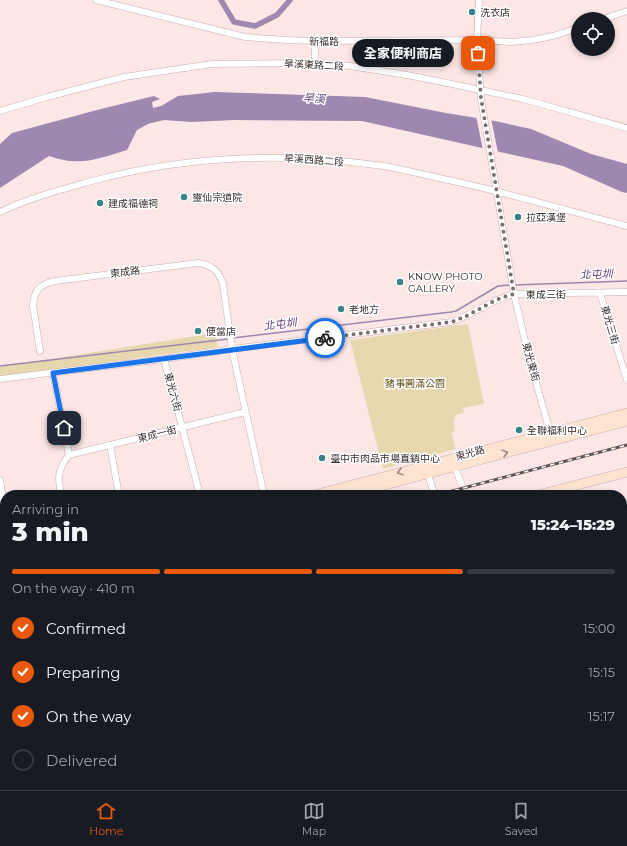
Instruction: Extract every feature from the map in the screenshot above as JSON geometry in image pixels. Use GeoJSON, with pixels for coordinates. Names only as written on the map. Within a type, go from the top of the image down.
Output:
{"type":"FeatureCollection","features":[{"type":"Feature","properties":{"kind":"street","name":"新福路"},"geometry":{"type":"LineString","coordinates":[[96,0],[245,37],[314,41],[477,40],[512,42],[553,36],[571,30]]}},
{"type":"Feature","properties":{"kind":"street","name":"東光東街"},"geometry":{"type":"LineString","coordinates":[[479,0],[477,40],[481,98],[514,293],[528,354],[550,432]]}},
{"type":"Feature","properties":{"kind":"street"},"geometry":{"type":"LineString","coordinates":[[615,15],[627,11]]}},
{"type":"Feature","properties":{"kind":"street"},"geometry":{"type":"LineString","coordinates":[[314,41],[315,63]]}},
{"type":"Feature","properties":{"kind":"street","name":"旱溪東路二段"},"geometry":{"type":"LineString","coordinates":[[0,111],[124,77],[212,64],[315,63],[350,66],[407,75],[523,99],[627,128]]}},
{"type":"Feature","properties":{"kind":"street","name":"旱溪西路二段"},"geometry":{"type":"LineString","coordinates":[[0,212],[47,194],[126,172],[186,162],[227,159],[307,158],[384,166],[497,190],[627,226]]}},
{"type":"Feature","properties":{"kind":"street","name":"東成路"},"geometry":{"type":"LineString","coordinates":[[40,351],[33,306],[35,293],[47,283],[198,263],[207,264],[214,268],[220,275],[223,284],[232,349]]}},
{"type":"Feature","properties":{"kind":"street","name":"東成三街"},"geometry":{"type":"LineString","coordinates":[[0,379],[451,322],[471,314],[502,296],[514,293],[627,292]]}},
{"type":"Feature","properties":{"kind":"street","name":"東光三街"},"geometry":{"type":"LineString","coordinates":[[600,293],[627,380]]}},
{"type":"Feature","properties":{"kind":"street"},"geometry":{"type":"LineString","coordinates":[[232,349],[263,490]]}},
{"type":"Feature","properties":{"kind":"street","name":"東光六街"},"geometry":{"type":"LineString","coordinates":[[164,359],[199,490]]}},
{"type":"Feature","properties":{"kind":"street"},"geometry":{"type":"LineString","coordinates":[[53,373],[69,455],[63,462],[59,472],[58,480],[60,490]]}},
{"type":"Feature","properties":{"kind":"street","name":"東成一街"},"geometry":{"type":"LineString","coordinates":[[69,455],[245,412]]}},
{"type":"Feature","properties":{"kind":"street","name":"東光路"},"geometry":{"type":"LineString","coordinates":[[453,463],[550,432],[627,413]]}},
{"type":"Feature","properties":{"kind":"street","name":"東光路"},"geometry":{"type":"LineString","coordinates":[[336,490],[627,421]]}},
{"type":"Feature","properties":{"kind":"street"},"geometry":{"type":"LineString","coordinates":[[110,446],[118,490]]}},
{"type":"Feature","properties":{"kind":"street"},"geometry":{"type":"LineString","coordinates":[[453,463],[464,490]]}},
{"type":"Feature","properties":{"kind":"street"},"geometry":{"type":"LineString","coordinates":[[425,470],[433,490]]}},
{"type":"Feature","properties":{"kind":"street","name":"東光路"},"geometry":{"type":"LineString","coordinates":[[363,490],[425,470]]}},
{"type":"Feature","properties":{"kind":"street"},"geometry":{"type":"LineString","coordinates":[[557,490],[627,472]]}},
{"type":"Feature","properties":{"kind":"street"},"geometry":{"type":"LineString","coordinates":[[0,480],[2,490]]}},
{"type":"Feature","properties":{"kind":"green space","name":"豬事圓滿公園"},"geometry":{"type":"Polygon","coordinates":[[[468,324],[484,404],[463,408],[464,413],[456,415],[453,422],[455,431],[452,432],[455,449],[383,469],[350,340],[468,324]]]}},
{"type":"Feature","properties":{"kind":"green space"},"geometry":{"type":"Polygon","coordinates":[[[215,333],[218,347],[0,377],[0,367],[215,333]]]}},
{"type":"Feature","properties":{"kind":"water","name":"旱溪"},"geometry":{"type":"Polygon","coordinates":[[[215,92],[365,97],[531,129],[591,154],[627,164],[627,193],[563,166],[362,121],[235,120],[191,122],[164,120],[148,124],[137,130],[127,150],[97,159],[79,161],[70,161],[49,156],[0,188],[0,144],[12,133],[154,96],[160,99],[152,102],[153,108],[161,106],[178,96],[215,92]]]}},
{"type":"Feature","properties":{"kind":"pier"},"geometry":{"type":"Polygon","coordinates":[[[476,116],[491,118],[498,153],[483,150],[476,116]]]}},
{"type":"Feature","properties":{"kind":"waterway"},"geometry":{"type":"LineString","coordinates":[[221,0],[234,22],[255,26],[277,15],[290,0]]}},
{"type":"Feature","properties":{"kind":"waterway","name":"北屯圳"},"geometry":{"type":"LineString","coordinates":[[514,285],[627,281]]}},
{"type":"Feature","properties":{"kind":"waterway","name":"北屯圳"},"geometry":{"type":"LineString","coordinates":[[232,338],[451,312],[456,311],[498,286],[510,285]]}},
{"type":"Feature","properties":{"kind":"waterway","name":"北屯圳"},"geometry":{"type":"LineString","coordinates":[[0,366],[228,339]]}},
{"type":"Feature","properties":{"kind":"railway"},"geometry":{"type":"LineString","coordinates":[[456,490],[627,445]]}},
{"type":"Feature","properties":{"kind":"way so far"},"geometry":{"type":"LineString","coordinates":[[325,338],[451,322],[471,314],[502,296],[514,294],[481,98],[478,53]]}},
{"type":"Feature","properties":{"kind":"place","name":"洗衣店"},"geometry":{"type":"Point","coordinates":[472,12]}},
{"type":"Feature","properties":{"kind":"place","name":"全家便利商店"},"geometry":{"type":"Point","coordinates":[478,53]}},
{"type":"Feature","properties":{"kind":"place","name":"靈仙宗道院"},"geometry":{"type":"Point","coordinates":[184,197]}},
{"type":"Feature","properties":{"kind":"place","name":"建成福德祠"},"geometry":{"type":"Point","coordinates":[100,203]}},
{"type":"Feature","properties":{"kind":"place","name":"拉亞漢堡"},"geometry":{"type":"Point","coordinates":[518,217]}},
{"type":"Feature","properties":{"kind":"place","name":"KNOW PHOTO GALLERY"},"geometry":{"type":"Point","coordinates":[400,282]}},
{"type":"Feature","properties":{"kind":"place","name":"老地方"},"geometry":{"type":"Point","coordinates":[341,309]}},
{"type":"Feature","properties":{"kind":"place","name":"便當店"},"geometry":{"type":"Point","coordinates":[198,331]}},
{"type":"Feature","properties":{"kind":"place","name":"全聯福利中心"},"geometry":{"type":"Point","coordinates":[519,430]}},
{"type":"Feature","properties":{"kind":"place","name":"臺中市肉品市場直銷中心"},"geometry":{"type":"Point","coordinates":[322,458]}},
{"type":"Feature","properties":{"kind":"route"},"geometry":{"type":"LineString","coordinates":[[64,428],[53,373],[325,338]]}}]}
